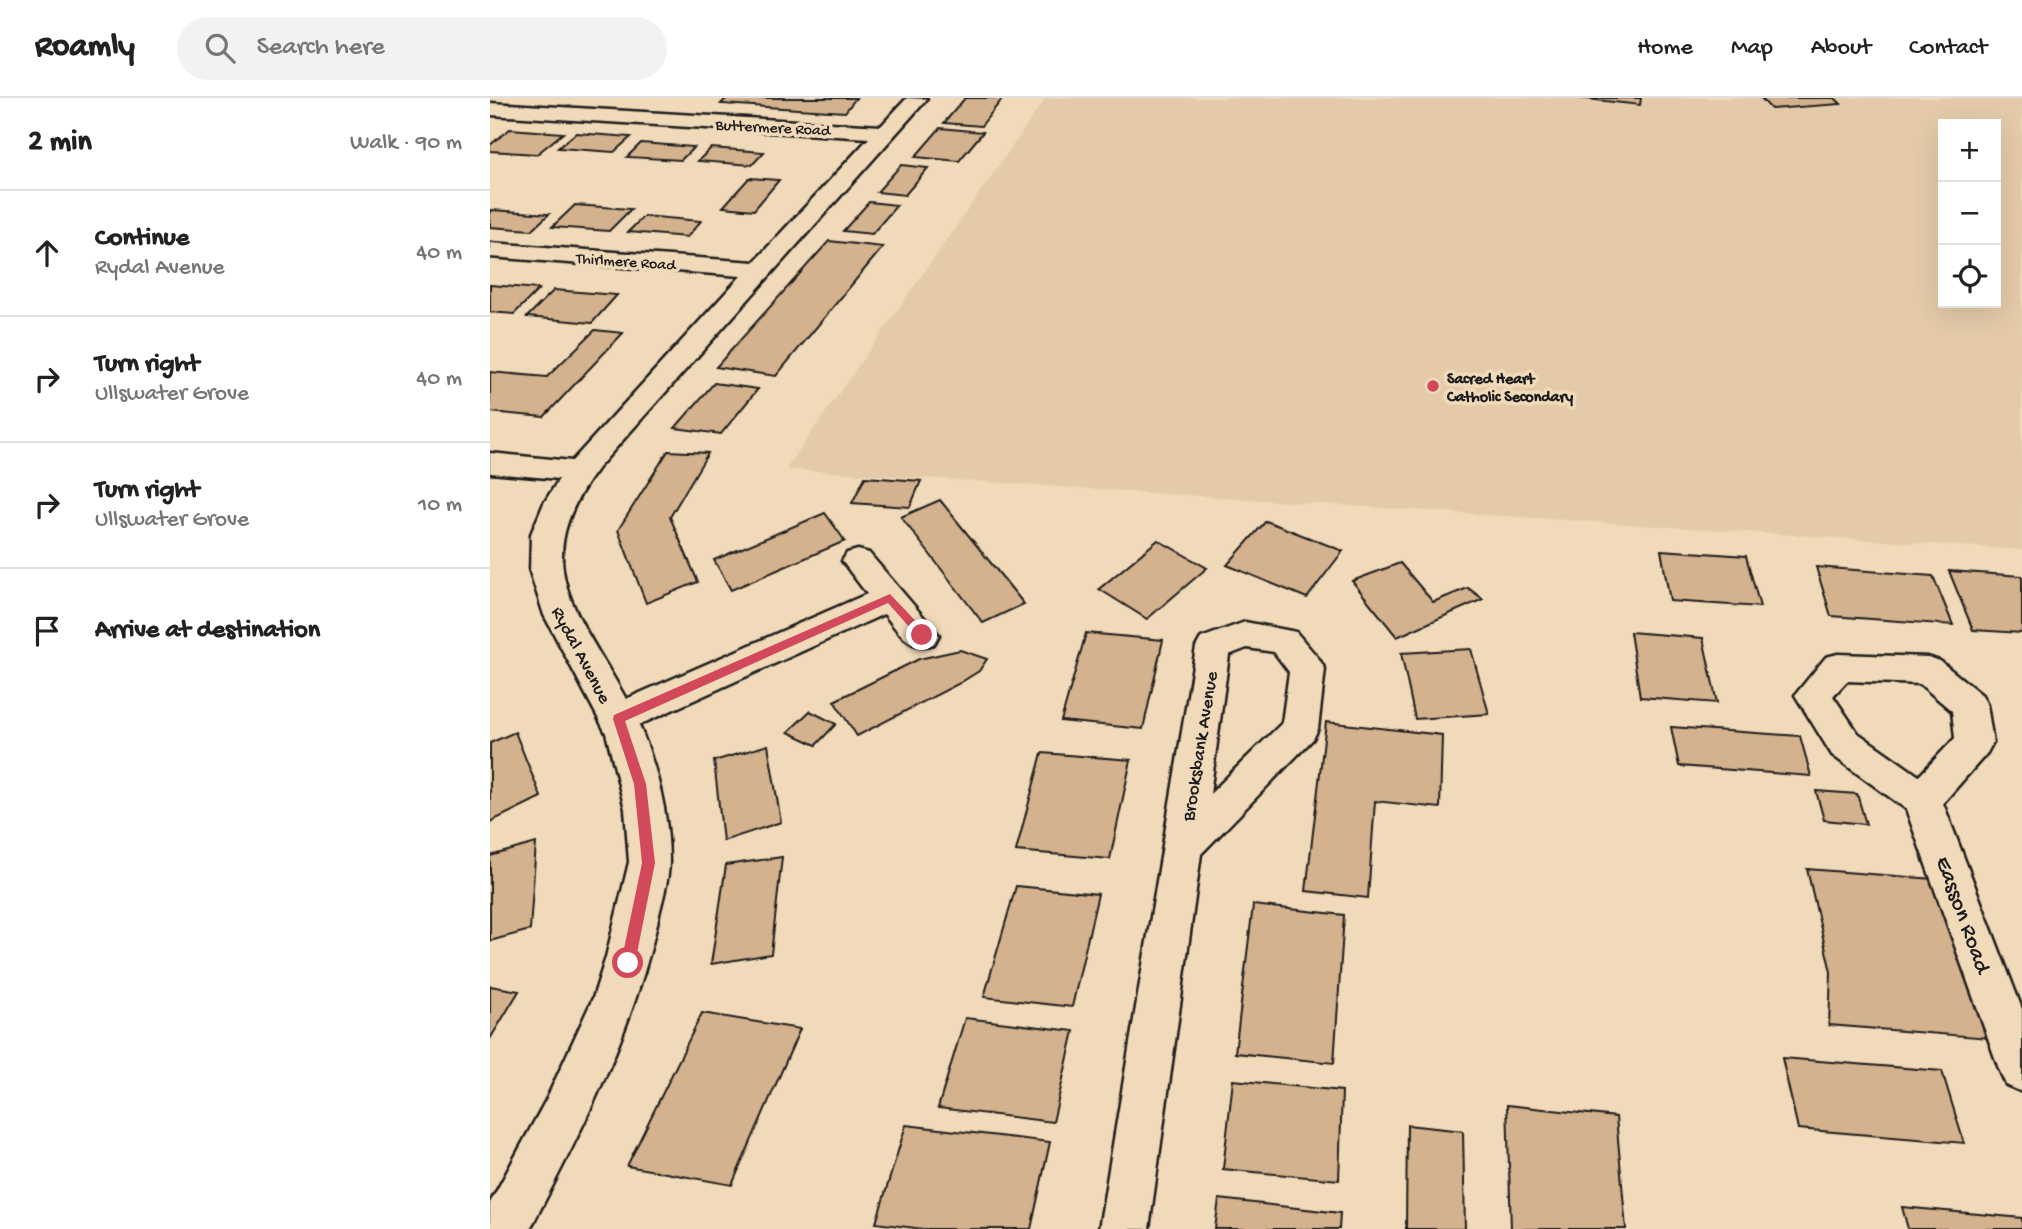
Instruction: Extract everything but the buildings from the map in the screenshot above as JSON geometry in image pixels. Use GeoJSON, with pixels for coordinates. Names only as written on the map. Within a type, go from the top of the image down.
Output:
{"type":"FeatureCollection","features":[{"type":"Feature","properties":{"kind":"street"},"geometry":{"type":"LineString","coordinates":[[636,118],[662,98]]}},
{"type":"Feature","properties":{"kind":"street","name":"Rydal Avenue"},"geometry":{"type":"LineString","coordinates":[[503,1229],[583,1081],[628,963],[649,863],[640,784],[618,719],[551,595],[545,550],[557,508],[579,471],[608,436],[917,99]]}},
{"type":"Feature","properties":{"kind":"street","name":"Buttermere Road"},"geometry":{"type":"LineString","coordinates":[[490,109],[888,133]]}},
{"type":"Feature","properties":{"kind":"street","name":"Thirlmere Road"},"geometry":{"type":"LineString","coordinates":[[490,250],[762,270]]}},
{"type":"Feature","properties":{"kind":"street"},"geometry":{"type":"LineString","coordinates":[[490,463],[579,471]]}},
{"type":"Feature","properties":{"kind":"street"},"geometry":{"type":"LineString","coordinates":[[858,561],[922,635]]}},
{"type":"Feature","properties":{"kind":"street"},"geometry":{"type":"LineString","coordinates":[[618,719],[890,598]]}},
{"type":"Feature","properties":{"kind":"street","name":"Brooksbank Avenue"},"geometry":{"type":"LineString","coordinates":[[1124,1229],[1213,647],[1245,635],[1284,641],[1307,669],[1300,729],[1183,846]]}},
{"type":"Feature","properties":{"kind":"street","name":"Easson Road"},"geometry":{"type":"LineString","coordinates":[[1922,799],[2022,1069]]}},
{"type":"Feature","properties":{"kind":"shaded area","name":"Sacred Heart Catholic Secondary"},"geometry":{"type":"Polygon","coordinates":[[[1046,98],[2022,98],[2022,550],[786,469],[1046,98]]]}},
{"type":"Feature","properties":{"kind":"place","name":"Sacred Heart Catholic Secondary"},"geometry":{"type":"Point","coordinates":[1433,386]}},
{"type":"Feature","properties":{"kind":"route"},"geometry":{"type":"LineString","coordinates":[[628,963],[649,863],[640,784],[618,719],[890,598],[922,635]]}}]}
